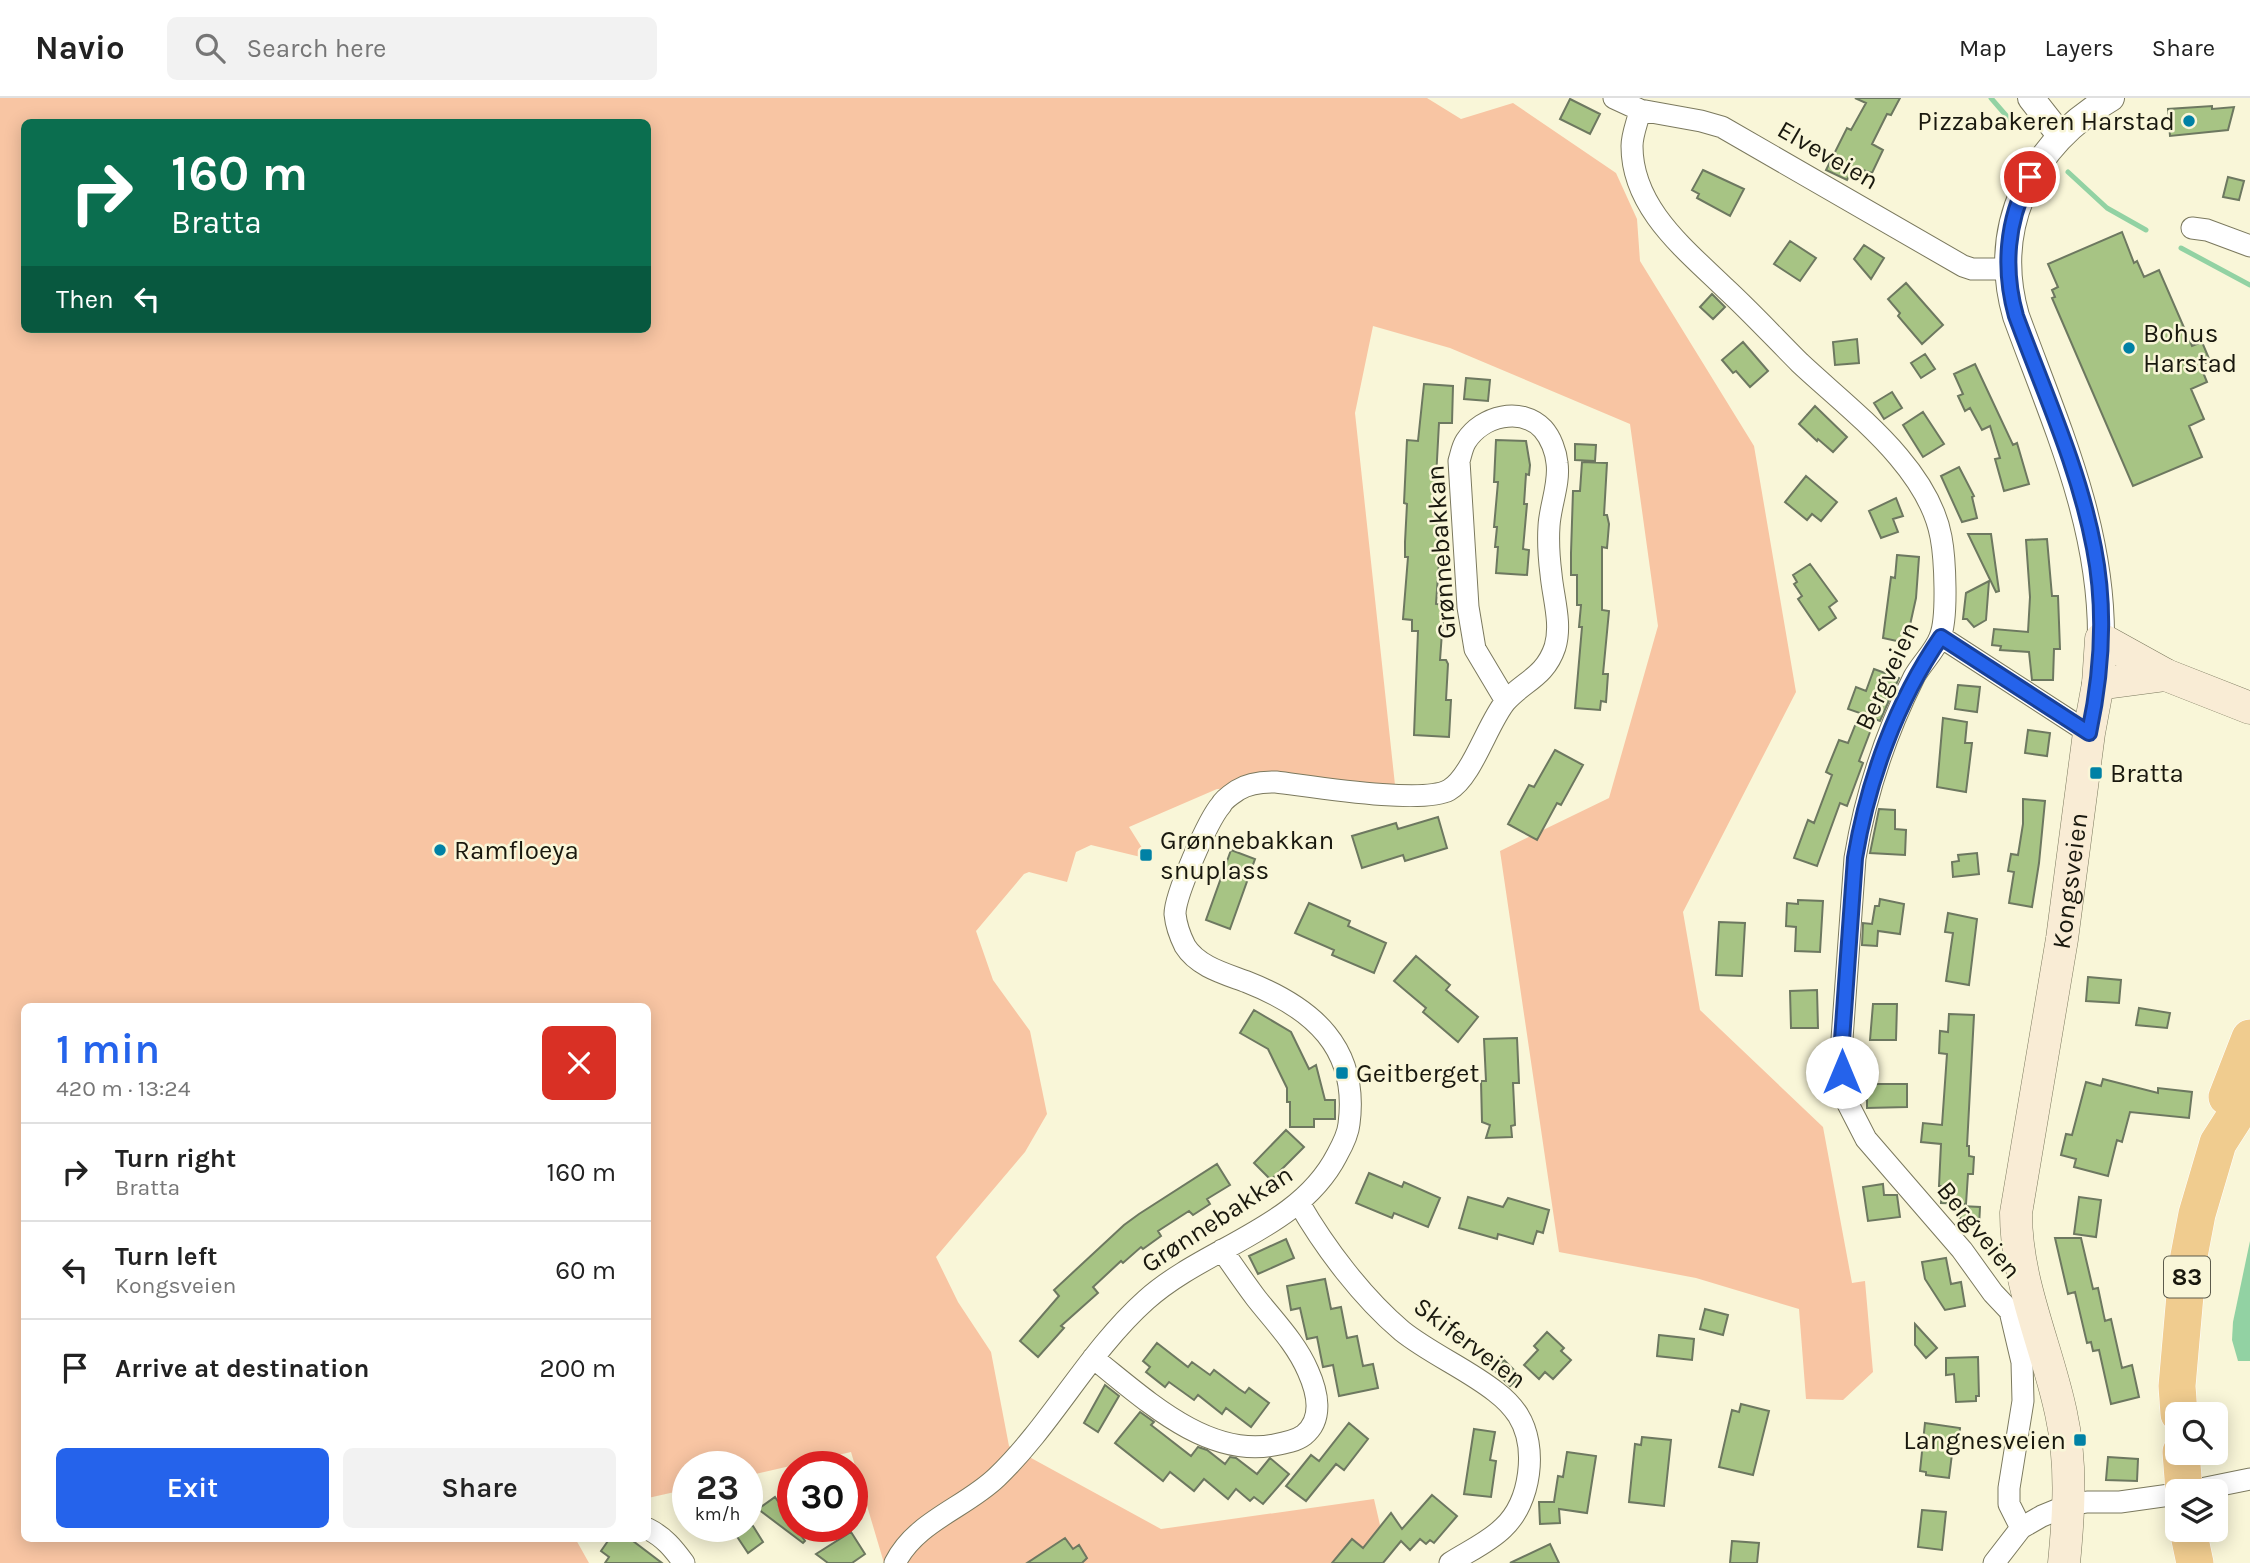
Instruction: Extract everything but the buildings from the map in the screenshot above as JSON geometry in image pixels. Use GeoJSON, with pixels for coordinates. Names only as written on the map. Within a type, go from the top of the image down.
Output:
{"type":"FeatureCollection","features":[{"type":"Feature","properties":{"kind":"highway","name":"83"},"geometry":{"type":"LineString","coordinates":[[2178,1402],[2177,1386],[2188,1261],[2197,1214],[2218,1143],[2221,1112],[2250,1038]]}},
{"type":"Feature","properties":{"kind":"highway","name":"83"},"geometry":{"type":"LineString","coordinates":[[2218,1143],[2234,1118],[2250,1076]]}},
{"type":"Feature","properties":{"kind":"highway"},"geometry":{"type":"LineString","coordinates":[[2191,1542],[2195,1563]]}},
{"type":"Feature","properties":{"kind":"main road"},"geometry":{"type":"LineString","coordinates":[[2101,639],[2166,675],[2250,708]]}},
{"type":"Feature","properties":{"kind":"main road","name":"Kongsveien"},"geometry":{"type":"LineString","coordinates":[[2064,1563],[2069,1505],[2066,1435],[2056,1388],[2018,1256],[2016,1213],[2063,939],[2089,733],[2098,684],[2101,639]]}},
{"type":"Feature","properties":{"kind":"main road"},"geometry":{"type":"LineString","coordinates":[[2098,684],[2166,675]]}},
{"type":"Feature","properties":{"kind":"street","name":"Elveveien"},"geometry":{"type":"LineString","coordinates":[[1614,98],[1640,110],[1722,127],[1963,266],[1972,270],[2007,269]]}},
{"type":"Feature","properties":{"kind":"street"},"geometry":{"type":"LineString","coordinates":[[2031,98],[2060,135]]}},
{"type":"Feature","properties":{"kind":"street","name":"Kongsveien"},"geometry":{"type":"LineString","coordinates":[[2101,639],[2102,615],[2094,549],[2083,503],[2016,316],[2007,269],[2012,226],[2022,192],[2039,162],[2060,135],[2111,98]]}},
{"type":"Feature","properties":{"kind":"street","name":"Bergveien"},"geometry":{"type":"LineString","coordinates":[[1640,110],[1632,144],[1635,168],[1651,209],[1668,232],[1755,320],[1879,437],[1924,490],[1935,512],[1942,539],[1945,583],[1941,637],[1914,677],[1880,758],[1860,829],[1855,858],[1842,1072],[1847,1102],[1867,1139],[2010,1311],[2022,1362],[2024,1401],[2009,1488],[2009,1504],[2021,1528]]}},
{"type":"Feature","properties":{"kind":"street"},"geometry":{"type":"LineString","coordinates":[[2192,229],[2207,230],[2250,246]]}},
{"type":"Feature","properties":{"kind":"street","name":"Grønnebakkan"},"geometry":{"type":"LineString","coordinates":[[895,1563],[914,1535],[995,1479],[1045,1424],[1112,1333],[1146,1300],[1168,1282],[1299,1203],[1328,1174],[1349,1127],[1349,1073],[1339,1052],[1325,1031],[1301,1010],[1252,984],[1211,968],[1186,948],[1178,931],[1175,915],[1177,901],[1208,827],[1221,804],[1239,789],[1256,783],[1276,782],[1387,794],[1431,796],[1450,790],[1462,776],[1506,701],[1546,666],[1555,646],[1557,618],[1551,573],[1549,525],[1558,466],[1553,446],[1544,429],[1515,415],[1494,418],[1477,427],[1465,443],[1460,461],[1468,607],[1475,649],[1506,701]]}},
{"type":"Feature","properties":{"kind":"street"},"geometry":{"type":"LineString","coordinates":[[1941,637],[2089,733]]}},
{"type":"Feature","properties":{"kind":"street","name":"Skiferveien"},"geometry":{"type":"LineString","coordinates":[[1299,1203],[1319,1237],[1402,1331],[1495,1391],[1519,1416],[1530,1464],[1528,1483],[1516,1515],[1502,1530],[1450,1563]]}},
{"type":"Feature","properties":{"kind":"street"},"geometry":{"type":"LineString","coordinates":[[1093,1358],[1169,1415],[1210,1437],[1232,1443],[1268,1446],[1299,1438],[1308,1432],[1314,1424],[1317,1405],[1309,1373],[1289,1339],[1222,1250]]}},
{"type":"Feature","properties":{"kind":"street"},"geometry":{"type":"LineString","coordinates":[[1994,1563],[2021,1528],[2069,1505],[2120,1502],[2165,1495]]}},
{"type":"Feature","properties":{"kind":"street"},"geometry":{"type":"LineString","coordinates":[[651,1531],[671,1545],[684,1563]]}},
{"type":"Feature","properties":{"kind":"shaded area"},"geometry":{"type":"Polygon","coordinates":[[[0,98],[1427,98],[1461,119],[1513,103],[1616,173],[1637,219],[1640,261],[1754,446],[1796,692],[1683,912],[1700,1010],[1823,1127],[1852,1283],[1865,1281],[1873,1372],[1843,1400],[1806,1399],[1799,1309],[1696,1278],[1559,1252],[1500,851],[1609,798],[1658,626],[1630,424],[1450,348],[1373,326],[1355,413],[1395,785],[1217,789],[1129,827],[1149,859],[1091,845],[1076,852],[1067,882],[1029,872],[1024,874],[976,931],[993,980],[1030,1031],[1047,1114],[1025,1152],[936,1257],[958,1302],[991,1352],[1009,1446],[1161,1529],[1374,1499],[1383,1538],[1336,1563],[884,1563],[868,1509],[868,1451],[777,1451],[777,1469],[763,1472],[763,1451],[672,1451],[672,1493],[651,1497],[651,1003],[21,1003],[21,1542],[577,1542],[589,1563],[0,1563],[0,98]]]}},
{"type":"Feature","properties":{"kind":"shaded area"},"geometry":{"type":"Polygon","coordinates":[[[2250,1241],[2250,1361],[2238,1361],[2232,1340],[2233,1322],[2250,1241]]]}},
{"type":"Feature","properties":{"kind":"waterway"},"geometry":{"type":"LineString","coordinates":[[1991,98],[2010,120]]}},
{"type":"Feature","properties":{"kind":"waterway"},"geometry":{"type":"LineString","coordinates":[[2068,172],[2107,208],[2146,230]]}},
{"type":"Feature","properties":{"kind":"waterway"},"geometry":{"type":"LineString","coordinates":[[2181,248],[2250,285]]}},
{"type":"Feature","properties":{"kind":"place","name":"Pizzabakeren Harstad"},"geometry":{"type":"Point","coordinates":[2189,121]}},
{"type":"Feature","properties":{"kind":"place","name":"Bohus Harstad"},"geometry":{"type":"Point","coordinates":[2129,348]}},
{"type":"Feature","properties":{"kind":"place","name":"Bratta"},"geometry":{"type":"Point","coordinates":[2096,773]}},
{"type":"Feature","properties":{"kind":"place","name":"Ramfloeya"},"geometry":{"type":"Point","coordinates":[440,850]}},
{"type":"Feature","properties":{"kind":"place","name":"Grønnebakkan snuplass"},"geometry":{"type":"Point","coordinates":[1146,855]}},
{"type":"Feature","properties":{"kind":"place","name":"Geitberget"},"geometry":{"type":"Point","coordinates":[1342,1073]}},
{"type":"Feature","properties":{"kind":"place","name":"Langnesveien"},"geometry":{"type":"Point","coordinates":[2080,1440]}},
{"type":"Feature","properties":{"kind":"route"},"geometry":{"type":"LineString","coordinates":[[1842,1072],[1855,858],[1860,829],[1880,758],[1914,677],[1941,637],[2089,733],[2093,714],[2098,684],[2102,615],[2094,549],[2076,481],[2016,316],[2007,269],[2012,226],[2022,192],[2030,177]]}}]}
